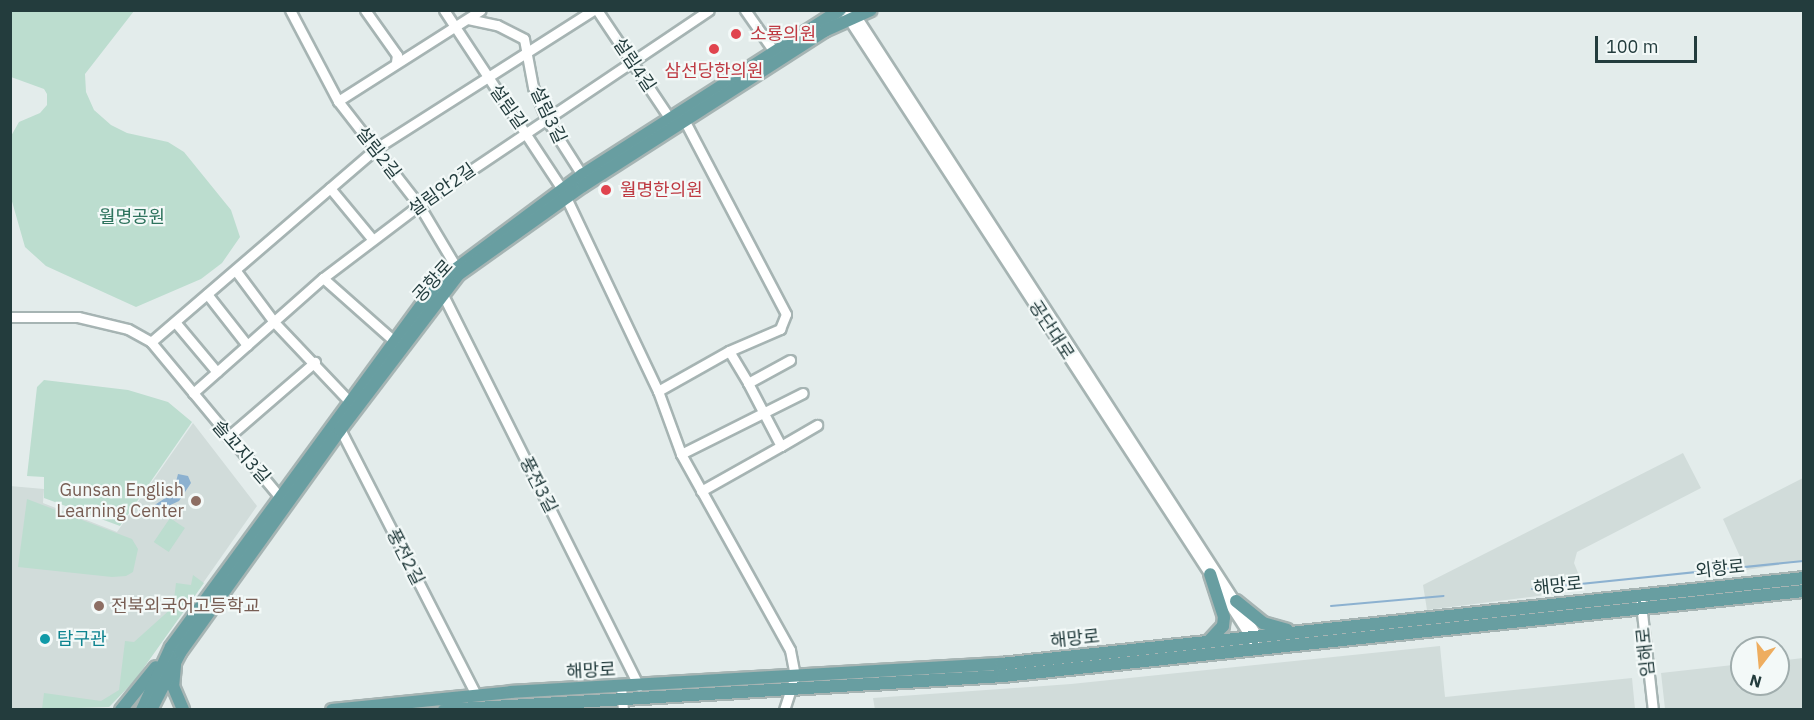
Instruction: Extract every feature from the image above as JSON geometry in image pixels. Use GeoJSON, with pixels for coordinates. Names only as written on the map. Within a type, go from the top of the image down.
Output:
{"type":"FeatureCollection","features":[{"type":"Feature","properties":{"kind":"main road","name":"공항로"},"geometry":{"type":"LineString","coordinates":[[142,710],[171,647],[393,339],[440,289],[563,194],[582,175],[773,50],[848,13],[871,10]]}},
{"type":"Feature","properties":{"kind":"main road","name":"공항로"},"geometry":{"type":"LineString","coordinates":[[152,710],[175,662],[456,267],[563,194],[685,122],[848,13]]}},
{"type":"Feature","properties":{"kind":"main road"},"geometry":{"type":"LineString","coordinates":[[1208,642],[1223,626],[1224,617],[1210,574]]}},
{"type":"Feature","properties":{"kind":"main road","name":"외항로"},"geometry":{"type":"LineString","coordinates":[[1640,595],[1803,578]]}},
{"type":"Feature","properties":{"kind":"main road","name":"외항로"},"geometry":{"type":"LineString","coordinates":[[1641,609],[1803,591]]}},
{"type":"Feature","properties":{"kind":"main road","name":"해망로"},"geometry":{"type":"LineString","coordinates":[[444,710],[621,687],[1001,664],[1208,642],[1258,643],[1300,631],[1640,595]]}},
{"type":"Feature","properties":{"kind":"main road"},"geometry":{"type":"LineString","coordinates":[[1236,601],[1263,623],[1300,631]]}},
{"type":"Feature","properties":{"kind":"main road","name":"해망로"},"geometry":{"type":"LineString","coordinates":[[332,710],[476,695],[513,702],[622,705],[791,689],[1003,676],[1258,643],[1641,609]]}},
{"type":"Feature","properties":{"kind":"main road"},"geometry":{"type":"LineString","coordinates":[[121,710],[171,647]]}},
{"type":"Feature","properties":{"kind":"main road"},"geometry":{"type":"LineString","coordinates":[[175,662],[173,687],[183,710]]}},
{"type":"Feature","properties":{"kind":"street","name":"설림2길"},"geometry":{"type":"LineString","coordinates":[[290,10],[338,101],[419,205],[456,267]]}},
{"type":"Feature","properties":{"kind":"street"},"geometry":{"type":"LineString","coordinates":[[364,10],[397,55],[396,62]]}},
{"type":"Feature","properties":{"kind":"street"},"geometry":{"type":"LineString","coordinates":[[338,101],[454,24],[468,20],[481,10]]}},
{"type":"Feature","properties":{"kind":"street"},"geometry":{"type":"LineString","coordinates":[[10,317],[78,317],[128,329],[151,342],[375,149],[595,10]]}},
{"type":"Feature","properties":{"kind":"street","name":"설림4길"},"geometry":{"type":"LineString","coordinates":[[595,10],[633,62],[670,119]]}},
{"type":"Feature","properties":{"kind":"street","name":"설림안2길"},"geometry":{"type":"LineString","coordinates":[[193,393],[323,278],[419,205],[709,10]]}},
{"type":"Feature","properties":{"kind":"street"},"geometry":{"type":"LineString","coordinates":[[746,10],[773,50]]}},
{"type":"Feature","properties":{"kind":"street","name":"설림길"},"geometry":{"type":"LineString","coordinates":[[443,11],[526,133],[563,194],[658,391],[681,454],[790,650],[795,676]]}},
{"type":"Feature","properties":{"kind":"street","name":"공단대로"},"geometry":{"type":"LineString","coordinates":[[848,13],[1210,574],[1258,643]]}},
{"type":"Feature","properties":{"kind":"street","name":"공단대로"},"geometry":{"type":"LineString","coordinates":[[848,13],[1236,601],[1258,643]]}},
{"type":"Feature","properties":{"kind":"street","name":"설림3길"},"geometry":{"type":"LineString","coordinates":[[468,20],[497,25],[524,39],[525,55],[547,120],[582,175]]}},
{"type":"Feature","properties":{"kind":"street"},"geometry":{"type":"LineString","coordinates":[[658,391],[729,351],[780,329],[786,314],[685,122]]}},
{"type":"Feature","properties":{"kind":"street"},"geometry":{"type":"LineString","coordinates":[[330,189],[373,240]]}},
{"type":"Feature","properties":{"kind":"street"},"geometry":{"type":"LineString","coordinates":[[236,271],[274,322],[315,362],[349,401]]}},
{"type":"Feature","properties":{"kind":"street"},"geometry":{"type":"LineString","coordinates":[[323,278],[393,339]]}},
{"type":"Feature","properties":{"kind":"street","name":"풍전3길"},"geometry":{"type":"LineString","coordinates":[[440,289],[639,686]]}},
{"type":"Feature","properties":{"kind":"street"},"geometry":{"type":"LineString","coordinates":[[207,294],[247,345]]}},
{"type":"Feature","properties":{"kind":"street"},"geometry":{"type":"LineString","coordinates":[[175,322],[217,372]]}},
{"type":"Feature","properties":{"kind":"street","name":"솔꼬지3길"},"geometry":{"type":"LineString","coordinates":[[151,342],[203,408],[279,496]]}},
{"type":"Feature","properties":{"kind":"street"},"geometry":{"type":"LineString","coordinates":[[729,351],[781,446]]}},
{"type":"Feature","properties":{"kind":"street"},"geometry":{"type":"LineString","coordinates":[[748,383],[790,360]]}},
{"type":"Feature","properties":{"kind":"street"},"geometry":{"type":"LineString","coordinates":[[228,436],[315,362]]}},
{"type":"Feature","properties":{"kind":"street"},"geometry":{"type":"LineString","coordinates":[[681,454],[803,393]]}},
{"type":"Feature","properties":{"kind":"street","name":"풍전2길"},"geometry":{"type":"LineString","coordinates":[[335,419],[476,695]]}},
{"type":"Feature","properties":{"kind":"street"},"geometry":{"type":"LineString","coordinates":[[701,491],[818,424]]}},
{"type":"Feature","properties":{"kind":"street","name":"임해로"},"geometry":{"type":"LineString","coordinates":[[1640,595],[1653,710]]}},
{"type":"Feature","properties":{"kind":"street"},"geometry":{"type":"LineString","coordinates":[[784,710],[795,676]]}},
{"type":"Feature","properties":{"kind":"street"},"geometry":{"type":"LineString","coordinates":[[621,687],[622,705]]}},
{"type":"Feature","properties":{"kind":"shaded area","name":"전북외국어고등학교"},"geometry":{"type":"Polygon","coordinates":[[[193,423],[257,506],[135,680],[109,707],[11,709],[10,486],[44,489],[43,503],[117,532],[193,423]]]}},
{"type":"Feature","properties":{"kind":"shaded area"},"geometry":{"type":"Polygon","coordinates":[[[1683,453],[1701,488],[1577,552],[1574,563],[1585,590],[1427,610],[1423,585],[1683,453]]]}},
{"type":"Feature","properties":{"kind":"shaded area"},"geometry":{"type":"Polygon","coordinates":[[[1803,478],[1803,561],[1746,570],[1723,519],[1803,478]]]}},
{"type":"Feature","properties":{"kind":"shaded area"},"geometry":{"type":"Polygon","coordinates":[[[1440,646],[1445,697],[1632,678],[1635,709],[875,710],[873,698],[1071,684],[1440,646]]]}},
{"type":"Feature","properties":{"kind":"shaded area"},"geometry":{"type":"Polygon","coordinates":[[[1803,658],[1803,709],[1665,709],[1661,673],[1730,665],[1730,696],[1790,696],[1790,660],[1803,658]]]}},
{"type":"Feature","properties":{"kind":"green space","name":"월명공원"},"geometry":{"type":"Polygon","coordinates":[[[11,10],[134,11],[85,74],[86,92],[94,110],[111,125],[127,133],[168,142],[184,152],[231,210],[240,237],[222,263],[201,279],[136,307],[46,266],[25,247],[11,198],[11,136],[19,122],[40,113],[47,105],[47,94],[44,89],[11,77],[11,10]]]}},
{"type":"Feature","properties":{"kind":"green space"},"geometry":{"type":"Polygon","coordinates":[[[44,380],[128,390],[168,402],[192,422],[120,526],[44,498],[44,477],[27,476],[37,387],[44,380]]]}},
{"type":"Feature","properties":{"kind":"green space"},"geometry":{"type":"Polygon","coordinates":[[[27,499],[132,539],[138,549],[133,572],[126,576],[112,577],[18,567],[27,499]]]}},
{"type":"Feature","properties":{"kind":"green space"},"geometry":{"type":"Polygon","coordinates":[[[170,518],[185,528],[169,552],[154,542],[170,518]]]}},
{"type":"Feature","properties":{"kind":"green space"},"geometry":{"type":"Polygon","coordinates":[[[193,575],[204,583],[135,680],[109,707],[42,709],[44,693],[101,701],[119,690],[125,641],[134,642],[173,607],[176,583],[191,585],[193,575]]]}},
{"type":"Feature","properties":{"kind":"water"},"geometry":{"type":"Polygon","coordinates":[[[178,474],[188,476],[191,483],[179,501],[149,515],[150,508],[173,493],[178,474]]]}},
{"type":"Feature","properties":{"kind":"waterway"},"geometry":{"type":"LineString","coordinates":[[1532,589],[1804,561]]}},
{"type":"Feature","properties":{"kind":"waterway"},"geometry":{"type":"LineString","coordinates":[[1331,606],[1444,596]]}},
{"type":"Feature","properties":{"kind":"place","name":"소룡의원"},"geometry":{"type":"Point","coordinates":[736,34]}},
{"type":"Feature","properties":{"kind":"place","name":"삼선당한의원"},"geometry":{"type":"Point","coordinates":[714,49]}},
{"type":"Feature","properties":{"kind":"place","name":"월명한의원"},"geometry":{"type":"Point","coordinates":[606,190]}},
{"type":"Feature","properties":{"kind":"place","name":"Gunsan English Learning Center"},"geometry":{"type":"Point","coordinates":[196,501]}},
{"type":"Feature","properties":{"kind":"place","name":"전북외국어고등학교"},"geometry":{"type":"Point","coordinates":[99,606]}},
{"type":"Feature","properties":{"kind":"place","name":"탐구관"},"geometry":{"type":"Point","coordinates":[45,639]}}]}
